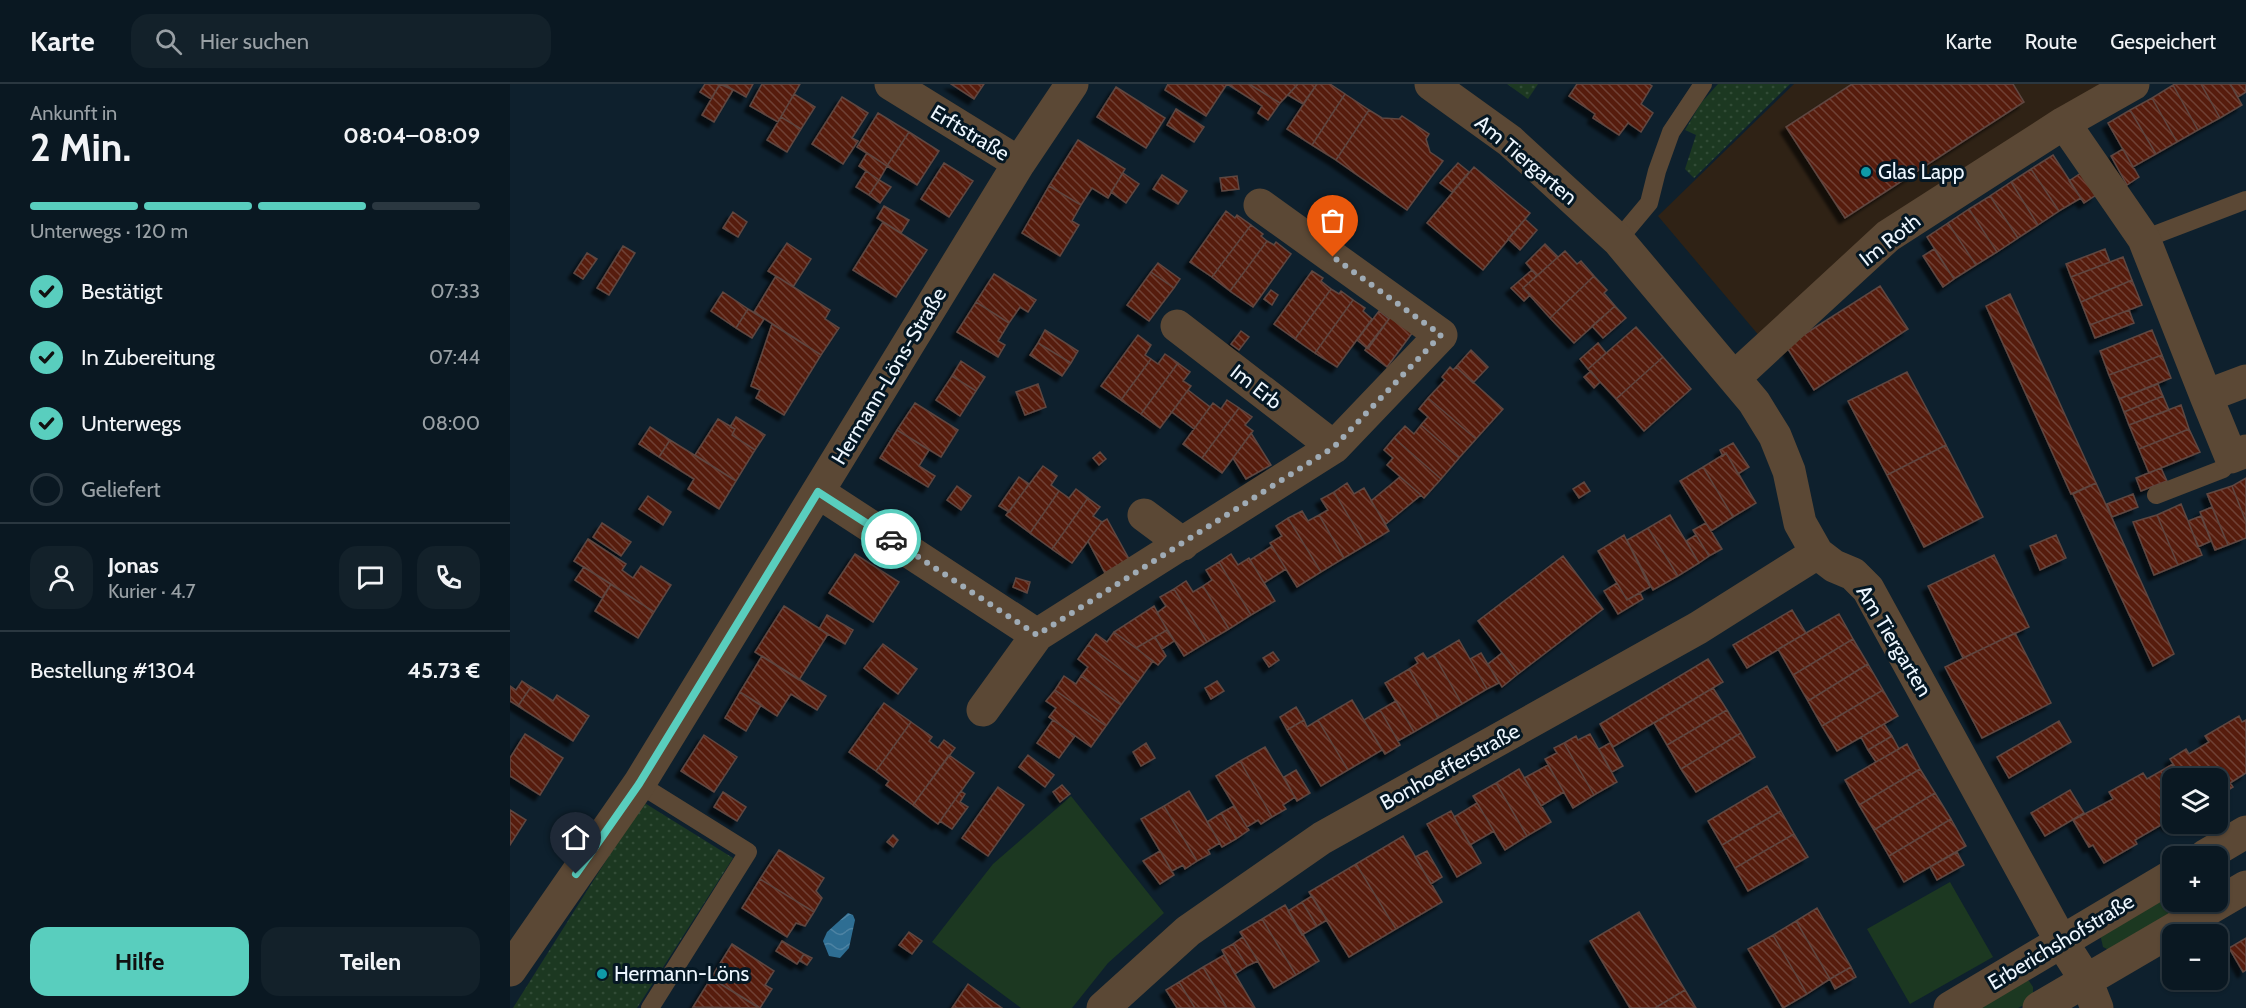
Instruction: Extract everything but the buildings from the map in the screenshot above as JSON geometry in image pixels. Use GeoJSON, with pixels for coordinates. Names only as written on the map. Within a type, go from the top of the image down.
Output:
{"type":"FeatureCollection","features":[{"type":"Feature","properties":{"kind":"street","name":"Erftstraße"},"geometry":{"type":"LineString","coordinates":[[891,84],[1019,162]]}},
{"type":"Feature","properties":{"kind":"street","name":"Hermann-Löns-Straße"},"geometry":{"type":"LineString","coordinates":[[510,970],[639,784],[1019,162],[1072,84]]}},
{"type":"Feature","properties":{"kind":"street","name":"Am Tiergarten"},"geometry":{"type":"LineString","coordinates":[[1431,84],[1510,141],[1618,240],[1754,402],[1775,436],[1789,471],[1800,523],[1817,553],[1834,566],[1853,574],[1868,589],[2092,994]]}},
{"type":"Feature","properties":{"kind":"street","name":"Im Roth"},"geometry":{"type":"LineString","coordinates":[[1734,378],[1888,236],[2064,123],[2133,84]]}},
{"type":"Feature","properties":{"kind":"street"},"geometry":{"type":"LineString","coordinates":[[2064,123],[2144,239],[2206,396],[2238,454]]}},
{"type":"Feature","properties":{"kind":"street"},"geometry":{"type":"LineString","coordinates":[[983,711],[1037,635],[1334,447],[1441,335],[1260,205]]}},
{"type":"Feature","properties":{"kind":"street","name":"Im Erb"},"geometry":{"type":"LineString","coordinates":[[1178,326],[1334,447]]}},
{"type":"Feature","properties":{"kind":"street"},"geometry":{"type":"LineString","coordinates":[[2206,396],[2246,381]]}},
{"type":"Feature","properties":{"kind":"street"},"geometry":{"type":"LineString","coordinates":[[818,492],[1037,635]]}},
{"type":"Feature","properties":{"kind":"street"},"geometry":{"type":"LineString","coordinates":[[1144,515],[1183,544]]}},
{"type":"Feature","properties":{"kind":"street","name":"Bonhoefferstraße"},"geometry":{"type":"LineString","coordinates":[[1102,1008],[1188,931],[1322,838],[1698,628],[1817,553]]}},
{"type":"Feature","properties":{"kind":"street"},"geometry":{"type":"LineString","coordinates":[[2222,846],[2246,832]]}},
{"type":"Feature","properties":{"kind":"street","name":"Erberichshofstraße"},"geometry":{"type":"LineString","coordinates":[[1950,1008],[2162,882]]}},
{"type":"Feature","properties":{"kind":"street"},"geometry":{"type":"LineString","coordinates":[[2039,1008],[2092,994],[2246,887]]}},
{"type":"Feature","properties":{"kind":"lane"},"geometry":{"type":"LineString","coordinates":[[1618,240],[1649,203],[1657,171],[1671,132],[1703,84]]}},
{"type":"Feature","properties":{"kind":"lane"},"geometry":{"type":"LineString","coordinates":[[2144,239],[2246,200]]}},
{"type":"Feature","properties":{"kind":"lane"},"geometry":{"type":"LineString","coordinates":[[2156,495],[2223,469],[2238,454]]}},
{"type":"Feature","properties":{"kind":"lane"},"geometry":{"type":"LineString","coordinates":[[639,784],[748,852],[650,1008]]}},
{"type":"Feature","properties":{"kind":"shaded area"},"geometry":{"type":"Polygon","coordinates":[[[1794,84],[2108,84],[1761,338],[1658,216],[1794,84]]]}},
{"type":"Feature","properties":{"kind":"green space"},"geometry":{"type":"Polygon","coordinates":[[[1507,84],[1538,84],[1528,99],[1507,84]]]}},
{"type":"Feature","properties":{"kind":"green space"},"geometry":{"type":"Polygon","coordinates":[[[1718,84],[1790,84],[1694,178],[1685,169],[1696,135],[1685,130],[1701,103],[1718,84]]]}},
{"type":"Feature","properties":{"kind":"green space"},"geometry":{"type":"Polygon","coordinates":[[[1071,796],[1164,913],[1108,963],[1072,1008],[1021,1008],[932,942],[993,864],[1071,796]]]}},
{"type":"Feature","properties":{"kind":"green space"},"geometry":{"type":"Polygon","coordinates":[[[643,802],[733,858],[637,1008],[513,1008],[643,802]]]}},
{"type":"Feature","properties":{"kind":"green space"},"geometry":{"type":"Polygon","coordinates":[[[1950,882],[1993,957],[1910,1004],[1867,929],[1950,882]]]}},
{"type":"Feature","properties":{"kind":"green space"},"geometry":{"type":"Polygon","coordinates":[[[2162,897],[2162,912],[2179,912],[2109,950],[2103,947],[2100,934],[2162,897]]]}},
{"type":"Feature","properties":{"kind":"green space"},"geometry":{"type":"Polygon","coordinates":[[[2022,980],[2029,981],[2033,987],[2033,994],[2026,1004],[2018,1008],[1973,1008],[2022,980]]]}},
{"type":"Feature","properties":{"kind":"water"},"geometry":{"type":"Polygon","coordinates":[[[848,913],[853,915],[855,920],[849,948],[840,958],[829,956],[823,941],[827,932],[848,913]]]}},
{"type":"Feature","properties":{"kind":"way so far"},"geometry":{"type":"LineString","coordinates":[[891,539],[1037,635],[1183,544],[1334,447],[1441,335],[1333,257]]}},
{"type":"Feature","properties":{"kind":"place","name":"Glas Lapp"},"geometry":{"type":"Point","coordinates":[1866,172]}},
{"type":"Feature","properties":{"kind":"place","name":"Hermann-Löns"},"geometry":{"type":"Point","coordinates":[602,974]}},
{"type":"Feature","properties":{"kind":"route"},"geometry":{"type":"LineString","coordinates":[[576,874],[639,784],[818,492],[891,539]]}}]}
